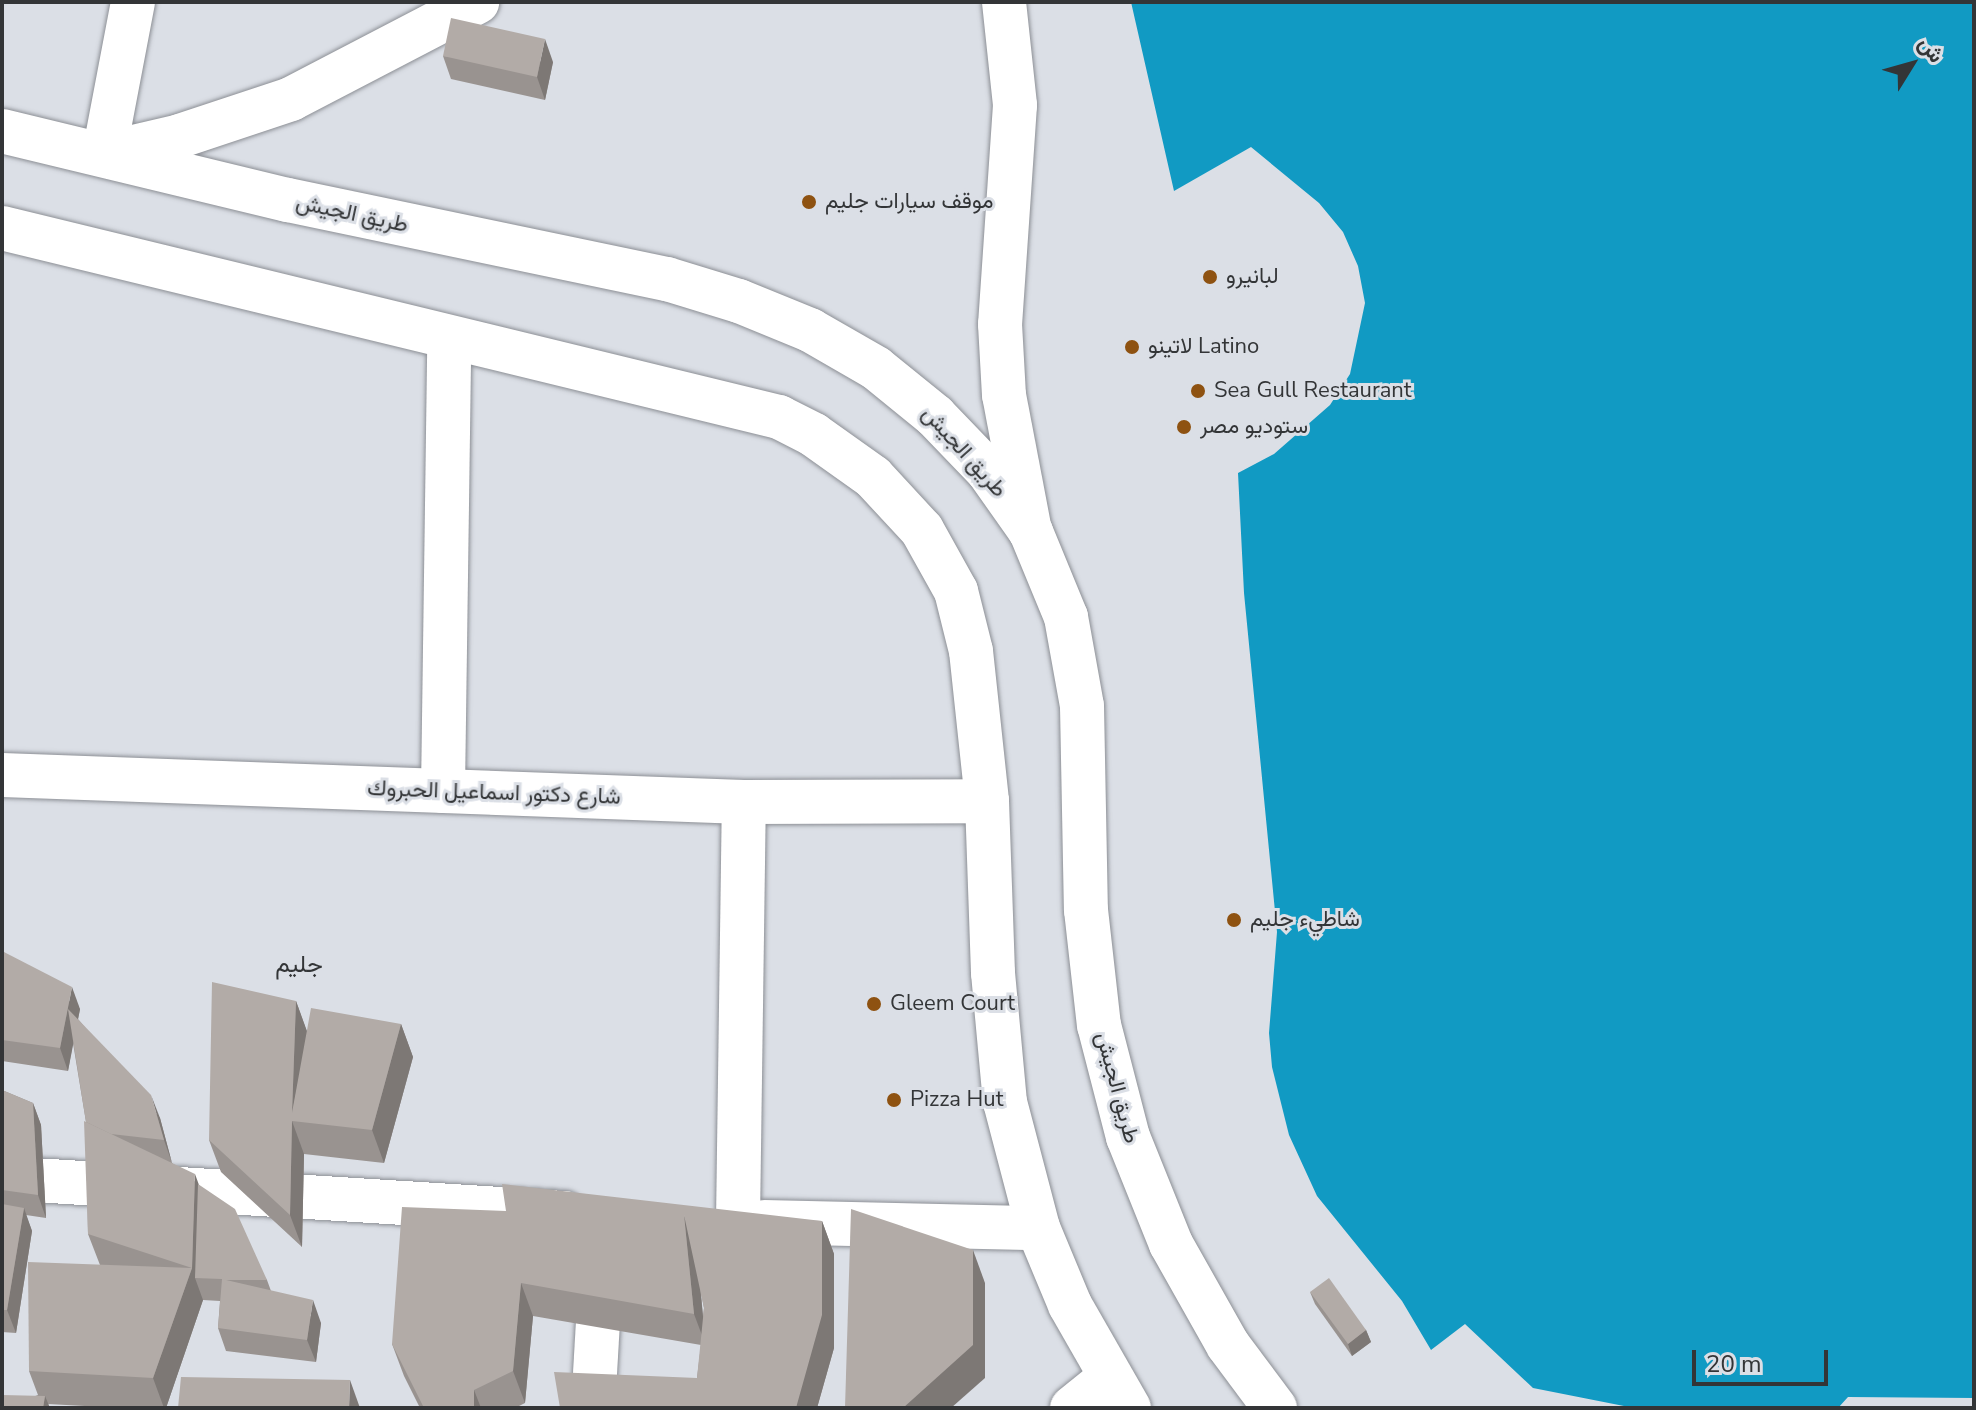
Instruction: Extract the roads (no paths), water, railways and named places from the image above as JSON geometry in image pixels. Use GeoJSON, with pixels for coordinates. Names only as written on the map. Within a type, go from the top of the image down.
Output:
{"type":"FeatureCollection","features":[{"type":"Feature","properties":{"kind":"main road"},"geometry":{"type":"LineString","coordinates":[[133,2],[104,154],[180,136],[291,99],[477,2]]}},
{"type":"Feature","properties":{"kind":"main road"},"geometry":{"type":"LineString","coordinates":[[1004,2],[1015,105],[1000,324],[1004,395],[1031,532]]}},
{"type":"Feature","properties":{"kind":"main road","name":"طريق الجيش"},"geometry":{"type":"LineString","coordinates":[[2,131],[288,200],[667,279],[810,330],[876,368],[935,416],[988,471],[1031,532],[1066,617],[1082,706],[1086,910],[1099,1025],[1128,1137],[1171,1244],[1228,1345],[1275,1408]]}},
{"type":"Feature","properties":{"kind":"main road"},"geometry":{"type":"LineString","coordinates":[[2,228],[449,338],[680,389],[779,417],[814,435],[873,477],[922,530],[956,591],[971,651],[987,801],[993,973],[1005,1102],[1038,1228],[1118,1394],[1072,1408]]}},
{"type":"Feature","properties":{"kind":"main road"},"geometry":{"type":"LineString","coordinates":[[443,791],[449,338]]}},
{"type":"Feature","properties":{"kind":"main road","name":"شارع دكتور اسماعيل الحبروك"},"geometry":{"type":"LineString","coordinates":[[2,775],[744,802],[987,801]]}},
{"type":"Feature","properties":{"kind":"main road"},"geometry":{"type":"LineString","coordinates":[[738,1221],[744,802]]}},
{"type":"Feature","properties":{"kind":"main road"},"geometry":{"type":"LineString","coordinates":[[2,1178],[604,1215],[593,1408]]}},
{"type":"Feature","properties":{"kind":"main road"},"geometry":{"type":"LineString","coordinates":[[693,1219],[1038,1228]]}},
{"type":"Feature","properties":{"kind":"water"},"geometry":{"type":"Polygon","coordinates":[[[1131,2],[1974,2],[1974,1398],[1848,1397],[1838,1408],[1634,1408],[1533,1388],[1465,1324],[1431,1350],[1402,1301],[1317,1196],[1289,1135],[1272,1067],[1269,1033],[1277,932],[1244,593],[1238,473],[1274,454],[1330,405],[1350,374],[1365,303],[1358,266],[1343,232],[1319,203],[1251,147],[1174,191],[1131,2]]]}},
{"type":"Feature","properties":{"kind":"place","name":"موقف سيارات جليم"},"geometry":{"type":"Point","coordinates":[809,202]}},
{"type":"Feature","properties":{"kind":"place","name":"لبانيرو"},"geometry":{"type":"Point","coordinates":[1210,277]}},
{"type":"Feature","properties":{"kind":"place","name":"لاتينو Latino"},"geometry":{"type":"Point","coordinates":[1132,347]}},
{"type":"Feature","properties":{"kind":"place","name":"Sea Gull Restaurant"},"geometry":{"type":"Point","coordinates":[1198,391]}},
{"type":"Feature","properties":{"kind":"place","name":"ستوديو مصر"},"geometry":{"type":"Point","coordinates":[1184,427]}},
{"type":"Feature","properties":{"kind":"place","name":"شاطيء جليم"},"geometry":{"type":"Point","coordinates":[1234,920]}},
{"type":"Feature","properties":{"kind":"place","name":"Gleem Court"},"geometry":{"type":"Point","coordinates":[874,1004]}},
{"type":"Feature","properties":{"kind":"place","name":"Pizza Hut"},"geometry":{"type":"Point","coordinates":[894,1100]}},
{"type":"Feature","properties":{"kind":"district","name":"جليم"},"geometry":{"type":"Point","coordinates":[299,965]}}]}
